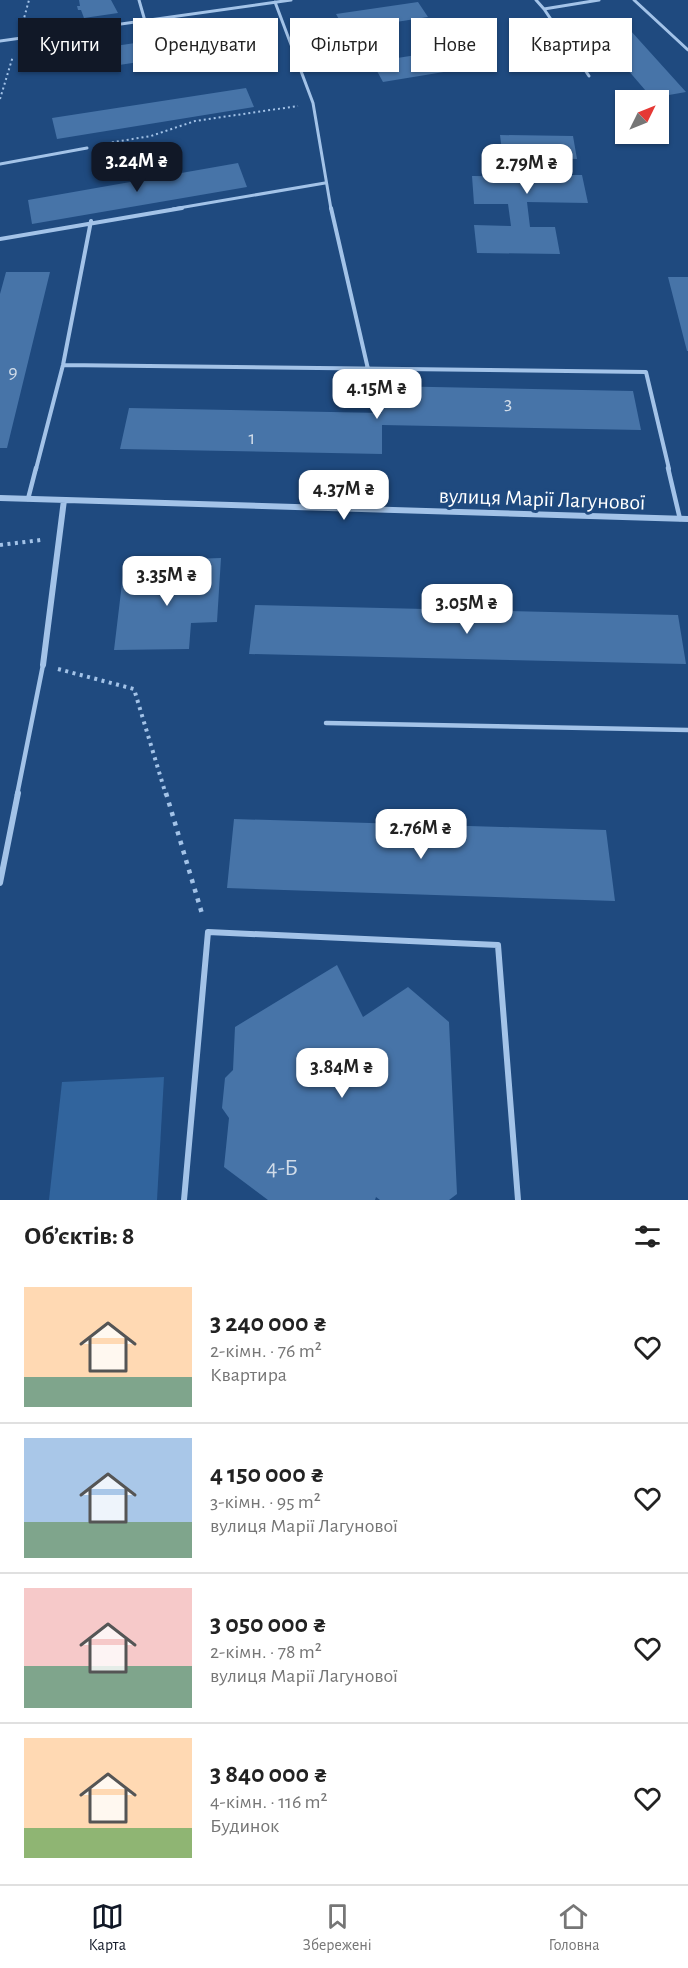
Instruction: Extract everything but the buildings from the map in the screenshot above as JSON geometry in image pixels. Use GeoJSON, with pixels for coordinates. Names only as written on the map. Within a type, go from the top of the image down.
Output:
{"type":"FeatureCollection","features":[{"type":"Feature","properties":{"kind":"street","name":"вулиця Марії Лагунової"},"geometry":{"type":"LineString","coordinates":[[0,498],[688,519]]}},
{"type":"Feature","properties":{"kind":"street"},"geometry":{"type":"LineString","coordinates":[[43,665],[64,500]]}},
{"type":"Feature","properties":{"kind":"lane"},"geometry":{"type":"LineString","coordinates":[[139,0],[144,18]]}},
{"type":"Feature","properties":{"kind":"lane"},"geometry":{"type":"LineString","coordinates":[[166,18],[291,0]]}},
{"type":"Feature","properties":{"kind":"lane"},"geometry":{"type":"LineString","coordinates":[[536,0],[589,76]]}},
{"type":"Feature","properties":{"kind":"lane"},"geometry":{"type":"LineString","coordinates":[[544,9],[599,0]]}},
{"type":"Feature","properties":{"kind":"lane"},"geometry":{"type":"LineString","coordinates":[[634,0],[688,50]]}},
{"type":"Feature","properties":{"kind":"lane"},"geometry":{"type":"LineString","coordinates":[[275,2],[313,104],[325,183],[368,369]]}},
{"type":"Feature","properties":{"kind":"lane"},"geometry":{"type":"LineString","coordinates":[[0,41],[133,23]]}},
{"type":"Feature","properties":{"kind":"lane"},"geometry":{"type":"LineString","coordinates":[[0,164],[87,148]]}},
{"type":"Feature","properties":{"kind":"lane"},"geometry":{"type":"LineString","coordinates":[[0,239],[91,221],[325,183]]}},
{"type":"Feature","properties":{"kind":"lane"},"geometry":{"type":"LineString","coordinates":[[28,499],[63,365],[91,221]]}},
{"type":"Feature","properties":{"kind":"lane"},"geometry":{"type":"LineString","coordinates":[[63,365],[646,372],[680,519]]}},
{"type":"Feature","properties":{"kind":"lane"},"geometry":{"type":"LineString","coordinates":[[0,883],[43,665]]}},
{"type":"Feature","properties":{"kind":"lane"},"geometry":{"type":"LineString","coordinates":[[326,723],[688,730]]}},
{"type":"Feature","properties":{"kind":"lane"},"geometry":{"type":"LineString","coordinates":[[184,1200],[208,932],[498,945],[518,1200]]}},
{"type":"Feature","properties":{"kind":"path"},"geometry":{"type":"LineString","coordinates":[[87,148],[151,136],[195,122],[313,104]]}},
{"type":"Feature","properties":{"kind":"path"},"geometry":{"type":"LineString","coordinates":[[0,545],[15,545],[59,537]]}},
{"type":"Feature","properties":{"kind":"path"},"geometry":{"type":"LineString","coordinates":[[43,665],[134,689],[208,932]]}},
{"type":"Feature","properties":{"kind":"shaded area"},"geometry":{"type":"Polygon","coordinates":[[[164,1077],[157,1200],[49,1200],[62,1082],[164,1077]]]}}]}
